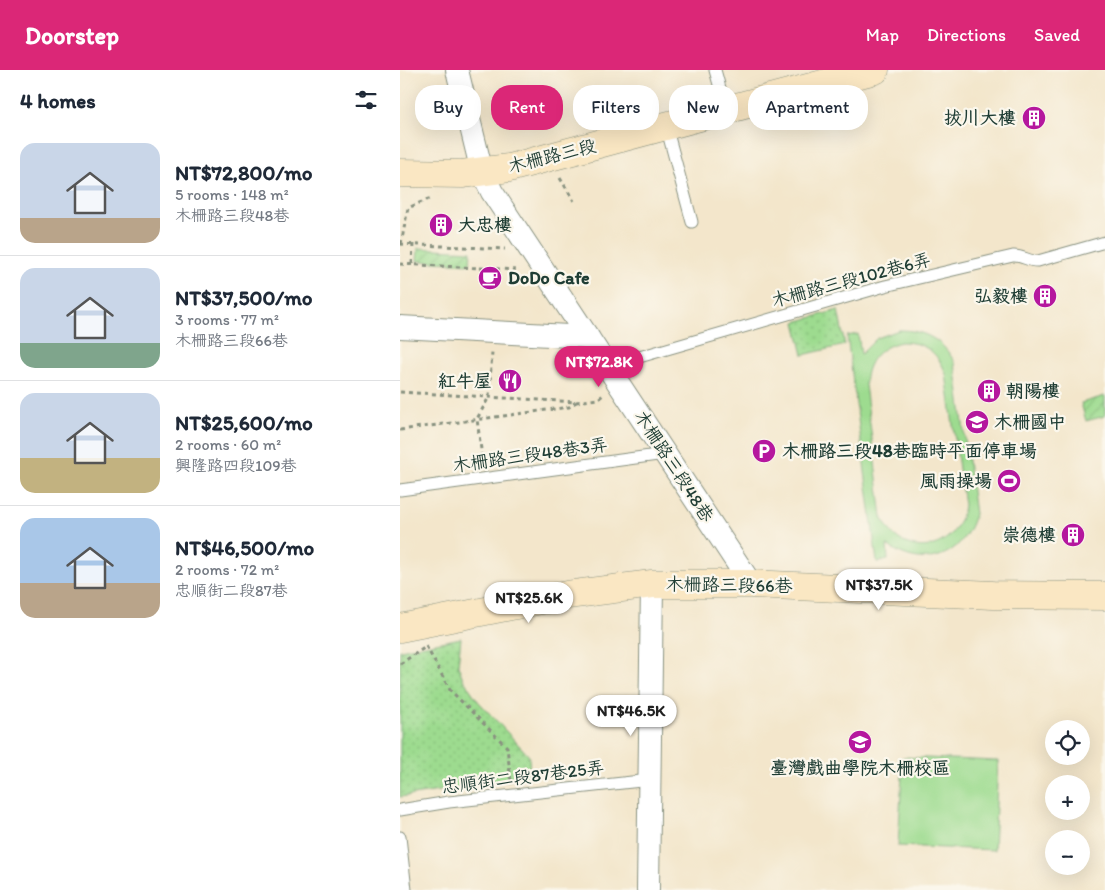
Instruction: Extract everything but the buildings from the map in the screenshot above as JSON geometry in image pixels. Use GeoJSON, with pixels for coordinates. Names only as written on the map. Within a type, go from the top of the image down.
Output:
{"type":"FeatureCollection","features":[{"type":"Feature","properties":{"kind":"street","name":"木柵路三段48巷"},"geometry":{"type":"LineString","coordinates":[[457,70],[482,172],[492,192],[751,584]]}},
{"type":"Feature","properties":{"kind":"street","name":"木柵路三段"},"geometry":{"type":"LineString","coordinates":[[738,107],[875,70]]}},
{"type":"Feature","properties":{"kind":"street","name":"木柵路三段"},"geometry":{"type":"LineString","coordinates":[[400,173],[482,172],[509,168],[669,125]]}},
{"type":"Feature","properties":{"kind":"street"},"geometry":{"type":"LineString","coordinates":[[400,327],[588,337]]}},
{"type":"Feature","properties":{"kind":"street"},"geometry":{"type":"LineString","coordinates":[[648,890],[652,584]]}},
{"type":"Feature","properties":{"kind":"street","name":"木柵路三段66巷"},"geometry":{"type":"LineString","coordinates":[[400,628],[430,634],[567,595],[652,584],[751,584],[993,595],[1105,596]]}},
{"type":"Feature","properties":{"kind":"lane"},"geometry":{"type":"LineString","coordinates":[[715,70],[719,85]]}},
{"type":"Feature","properties":{"kind":"lane"},"geometry":{"type":"LineString","coordinates":[[666,126],[692,222]]}},
{"type":"Feature","properties":{"kind":"lane","name":"木柵路三段102巷6弄"},"geometry":{"type":"LineString","coordinates":[[614,376],[885,286],[1013,256],[1023,256],[1032,262],[1038,261],[1105,242]]}},
{"type":"Feature","properties":{"kind":"lane","name":"木柵路三段48巷3弄"},"geometry":{"type":"LineString","coordinates":[[400,490],[665,454]]}},
{"type":"Feature","properties":{"kind":"lane","name":"忠順街二段87巷25弄"},"geometry":{"type":"LineString","coordinates":[[400,810],[512,795],[650,780]]}},
{"type":"Feature","properties":{"kind":"lane"},"geometry":{"type":"LineString","coordinates":[[400,837],[406,890]]}},
{"type":"Feature","properties":{"kind":"path"},"geometry":{"type":"LineString","coordinates":[[443,197],[433,197],[408,208],[401,244],[531,250]]}},
{"type":"Feature","properties":{"kind":"path"},"geometry":{"type":"LineString","coordinates":[[412,264],[413,244]]}},
{"type":"Feature","properties":{"kind":"path"},"geometry":{"type":"LineString","coordinates":[[400,264],[545,271]]}},
{"type":"Feature","properties":{"kind":"path"},"geometry":{"type":"LineString","coordinates":[[485,479],[477,419],[489,397],[493,332]]}},
{"type":"Feature","properties":{"kind":"path"},"geometry":{"type":"LineString","coordinates":[[400,392],[576,402],[598,399],[614,376]]}},
{"type":"Feature","properties":{"kind":"path"},"geometry":{"type":"LineString","coordinates":[[400,430],[569,406],[576,402]]}},
{"type":"Feature","properties":{"kind":"path"},"geometry":{"type":"LineString","coordinates":[[400,664],[430,634],[450,690],[507,747],[512,795]]}},
{"type":"Feature","properties":{"kind":"green space"},"geometry":{"type":"Polygon","coordinates":[[[418,248],[471,251],[470,264],[417,261],[418,248]]]}},
{"type":"Feature","properties":{"kind":"green space"},"geometry":{"type":"Polygon","coordinates":[[[838,310],[845,345],[803,355],[795,322],[838,310]]]}},
{"type":"Feature","properties":{"kind":"green space"},"geometry":{"type":"Polygon","coordinates":[[[899,330],[925,334],[939,342],[955,363],[975,514],[969,529],[961,541],[951,550],[940,556],[928,558],[914,557],[901,553],[887,545],[888,560],[877,562],[847,336],[858,334],[861,354],[877,338],[899,330]],[[909,342],[893,344],[880,352],[868,369],[865,385],[882,517],[891,531],[902,541],[915,546],[928,546],[940,542],[951,534],[960,521],[964,505],[946,374],[943,366],[934,354],[923,346],[909,342]]]}},
{"type":"Feature","properties":{"kind":"green space"},"geometry":{"type":"Polygon","coordinates":[[[1105,396],[1105,416],[1086,421],[1081,403],[1105,396]]]}},
{"type":"Feature","properties":{"kind":"green space"},"geometry":{"type":"Polygon","coordinates":[[[461,638],[458,665],[463,679],[478,701],[529,756],[530,777],[400,797],[400,650],[461,638]]]}},
{"type":"Feature","properties":{"kind":"green space"},"geometry":{"type":"Polygon","coordinates":[[[903,757],[998,761],[994,850],[898,846],[903,757]]]}},
{"type":"Feature","properties":{"kind":"place","name":"拔川大樓"},"geometry":{"type":"Point","coordinates":[1034,118]}},
{"type":"Feature","properties":{"kind":"place","name":"大忠樓"},"geometry":{"type":"Point","coordinates":[441,225]}},
{"type":"Feature","properties":{"kind":"place","name":"DoDo Cafe"},"geometry":{"type":"Point","coordinates":[490,278]}},
{"type":"Feature","properties":{"kind":"place","name":"弘毅樓"},"geometry":{"type":"Point","coordinates":[1045,296]}},
{"type":"Feature","properties":{"kind":"place","name":"紅牛屋"},"geometry":{"type":"Point","coordinates":[510,381]}},
{"type":"Feature","properties":{"kind":"place","name":"朝陽樓"},"geometry":{"type":"Point","coordinates":[989,391]}},
{"type":"Feature","properties":{"kind":"place","name":"木柵國中"},"geometry":{"type":"Point","coordinates":[977,422]}},
{"type":"Feature","properties":{"kind":"place","name":"木柵路三段48巷臨時平面停車場"},"geometry":{"type":"Point","coordinates":[764,451]}},
{"type":"Feature","properties":{"kind":"place","name":"風雨操場"},"geometry":{"type":"Point","coordinates":[1009,481]}},
{"type":"Feature","properties":{"kind":"place","name":"崇德樓"},"geometry":{"type":"Point","coordinates":[1073,535]}},
{"type":"Feature","properties":{"kind":"place","name":"臺灣戲曲學院木柵校區"},"geometry":{"type":"Point","coordinates":[860,742]}}]}
